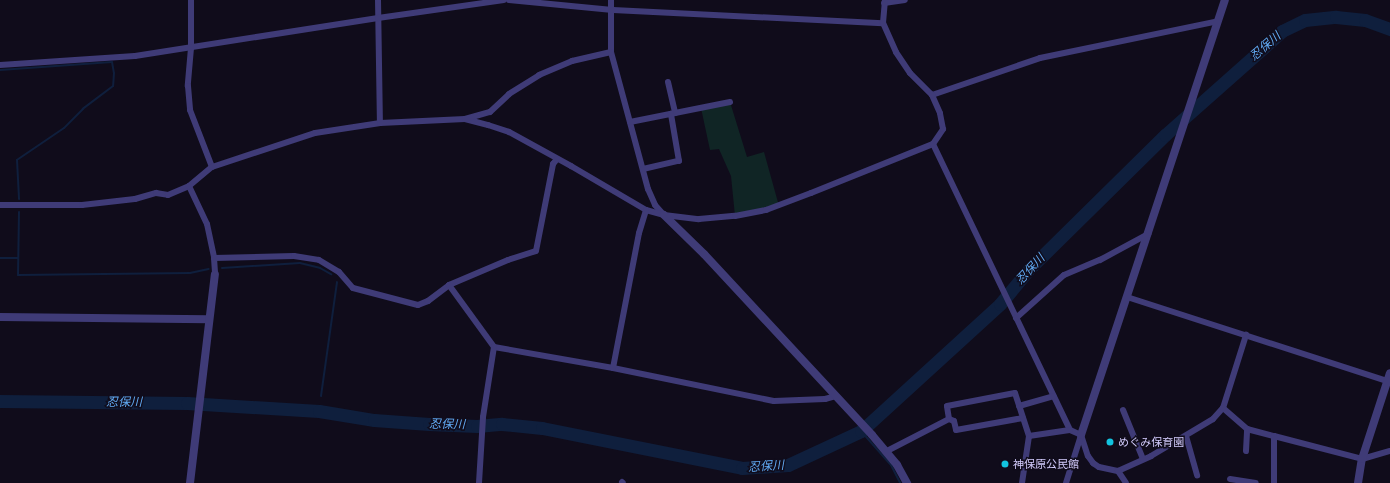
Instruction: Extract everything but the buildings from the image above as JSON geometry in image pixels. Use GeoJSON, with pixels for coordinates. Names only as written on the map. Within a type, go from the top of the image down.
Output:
{"type":"FeatureCollection","features":[{"type":"Feature","properties":{"kind":"street"},"geometry":{"type":"LineString","coordinates":[[191,0],[191,48],[188,86],[190,110],[212,166]]}},
{"type":"Feature","properties":{"kind":"street"},"geometry":{"type":"LineString","coordinates":[[378,0],[380,123]]}},
{"type":"Feature","properties":{"kind":"street"},"geometry":{"type":"LineString","coordinates":[[0,65],[135,56],[504,0]]}},
{"type":"Feature","properties":{"kind":"street"},"geometry":{"type":"LineString","coordinates":[[509,0],[610,9],[883,23]]}},
{"type":"Feature","properties":{"kind":"street"},"geometry":{"type":"LineString","coordinates":[[611,0],[611,52],[653,200],[664,215],[704,254],[887,451],[907,483]]}},
{"type":"Feature","properties":{"kind":"street"},"geometry":{"type":"LineString","coordinates":[[465,119],[509,132],[646,210],[664,215],[699,219],[720,218],[766,210],[933,144],[943,130],[940,113],[932,95],[910,73],[896,52],[883,23],[885,2],[905,0]]}},
{"type":"Feature","properties":{"kind":"street"},"geometry":{"type":"LineString","coordinates":[[1066,483],[1225,0]]}},
{"type":"Feature","properties":{"kind":"street"},"geometry":{"type":"LineString","coordinates":[[932,95],[1040,58],[1218,21]]}},
{"type":"Feature","properties":{"kind":"street"},"geometry":{"type":"LineString","coordinates":[[0,205],[82,205],[135,199],[156,193],[168,195],[189,186],[212,166],[314,133],[380,123],[465,119],[490,112],[509,94],[539,75],[572,61],[611,52]]}},
{"type":"Feature","properties":{"kind":"street"},"geometry":{"type":"LineString","coordinates":[[643,169],[679,161],[668,82]]}},
{"type":"Feature","properties":{"kind":"street"},"geometry":{"type":"LineString","coordinates":[[630,122],[730,102]]}},
{"type":"Feature","properties":{"kind":"street"},"geometry":{"type":"LineString","coordinates":[[933,144],[1000,287],[1070,430]]}},
{"type":"Feature","properties":{"kind":"street"},"geometry":{"type":"LineString","coordinates":[[214,258],[294,256],[319,260],[339,272],[353,288],[418,306],[428,301],[449,285],[508,260],[536,251],[553,164],[557,159]]}},
{"type":"Feature","properties":{"kind":"street"},"geometry":{"type":"LineString","coordinates":[[189,186],[207,224],[214,258],[215,274],[208,319],[190,483]]}},
{"type":"Feature","properties":{"kind":"street"},"geometry":{"type":"LineString","coordinates":[[613,368],[639,233],[646,210]]}},
{"type":"Feature","properties":{"kind":"street"},"geometry":{"type":"LineString","coordinates":[[1016,318],[1064,276],[1100,260],[1148,234]]}},
{"type":"Feature","properties":{"kind":"street"},"geometry":{"type":"LineString","coordinates":[[449,285],[494,347],[613,368],[774,400],[826,399],[836,396]]}},
{"type":"Feature","properties":{"kind":"street"},"geometry":{"type":"LineString","coordinates":[[1127,297],[1389,379],[1362,459],[1358,483]]}},
{"type":"Feature","properties":{"kind":"street"},"geometry":{"type":"LineString","coordinates":[[0,317],[208,319]]}},
{"type":"Feature","properties":{"kind":"street"},"geometry":{"type":"LineString","coordinates":[[1029,436],[1070,430],[1081,435],[1088,456],[1093,463],[1099,467],[1118,471],[1143,460],[1213,419],[1223,408],[1246,335]]}},
{"type":"Feature","properties":{"kind":"street"},"geometry":{"type":"LineString","coordinates":[[479,483],[483,417],[494,347]]}},
{"type":"Feature","properties":{"kind":"street"},"geometry":{"type":"LineString","coordinates":[[949,419],[947,406],[1014,393],[1029,436],[1022,483]]}},
{"type":"Feature","properties":{"kind":"street"},"geometry":{"type":"LineString","coordinates":[[1019,406],[1054,396]]}},
{"type":"Feature","properties":{"kind":"street"},"geometry":{"type":"LineString","coordinates":[[1223,408],[1248,429],[1362,459],[1390,451]]}},
{"type":"Feature","properties":{"kind":"street"},"geometry":{"type":"LineString","coordinates":[[1123,410],[1143,460]]}},
{"type":"Feature","properties":{"kind":"street"},"geometry":{"type":"LineString","coordinates":[[949,419],[954,421],[956,430],[1023,418]]}},
{"type":"Feature","properties":{"kind":"street"},"geometry":{"type":"LineString","coordinates":[[887,451],[949,419]]}},
{"type":"Feature","properties":{"kind":"street"},"geometry":{"type":"LineString","coordinates":[[1246,451],[1248,429]]}},
{"type":"Feature","properties":{"kind":"street"},"geometry":{"type":"LineString","coordinates":[[1186,436],[1197,475]]}},
{"type":"Feature","properties":{"kind":"street"},"geometry":{"type":"LineString","coordinates":[[1274,436],[1274,483]]}},
{"type":"Feature","properties":{"kind":"street"},"geometry":{"type":"LineString","coordinates":[[1118,471],[1126,483]]}},
{"type":"Feature","properties":{"kind":"street"},"geometry":{"type":"LineString","coordinates":[[1230,479],[1256,483]]}},
{"type":"Feature","properties":{"kind":"green space"},"geometry":{"type":"Polygon","coordinates":[[[730,102],[747,157],[764,152],[779,206],[735,216],[731,176],[719,149],[710,150],[701,108],[730,102]]]}},
{"type":"Feature","properties":{"kind":"waterway","name":"忍保川"},"geometry":{"type":"LineString","coordinates":[[0,401],[187,403],[319,411],[374,420],[429,424],[477,426],[502,424],[542,428],[742,468],[788,465],[861,431],[1000,304],[1030,268],[1165,135],[1282,31],[1305,20],[1336,17],[1365,20],[1390,29]]}},
{"type":"Feature","properties":{"kind":"waterway"},"geometry":{"type":"LineString","coordinates":[[0,70],[112,62],[114,73],[113,86],[83,109],[64,128],[17,160],[19,199]]}},
{"type":"Feature","properties":{"kind":"waterway"},"geometry":{"type":"LineString","coordinates":[[19,212],[18,275],[190,273],[209,269]]}},
{"type":"Feature","properties":{"kind":"waterway"},"geometry":{"type":"LineString","coordinates":[[0,258],[18,258]]}},
{"type":"Feature","properties":{"kind":"waterway"},"geometry":{"type":"LineString","coordinates":[[222,268],[300,263],[320,268],[331,274]]}},
{"type":"Feature","properties":{"kind":"waterway"},"geometry":{"type":"LineString","coordinates":[[321,396],[337,282]]}},
{"type":"Feature","properties":{"kind":"waterway"},"geometry":{"type":"LineString","coordinates":[[861,431],[891,465],[900,483]]}},
{"type":"Feature","properties":{"kind":"place","name":"めぐみ保育園"},"geometry":{"type":"Point","coordinates":[1110,442]}},
{"type":"Feature","properties":{"kind":"place","name":"神保原公民館"},"geometry":{"type":"Point","coordinates":[1005,464]}}]}
